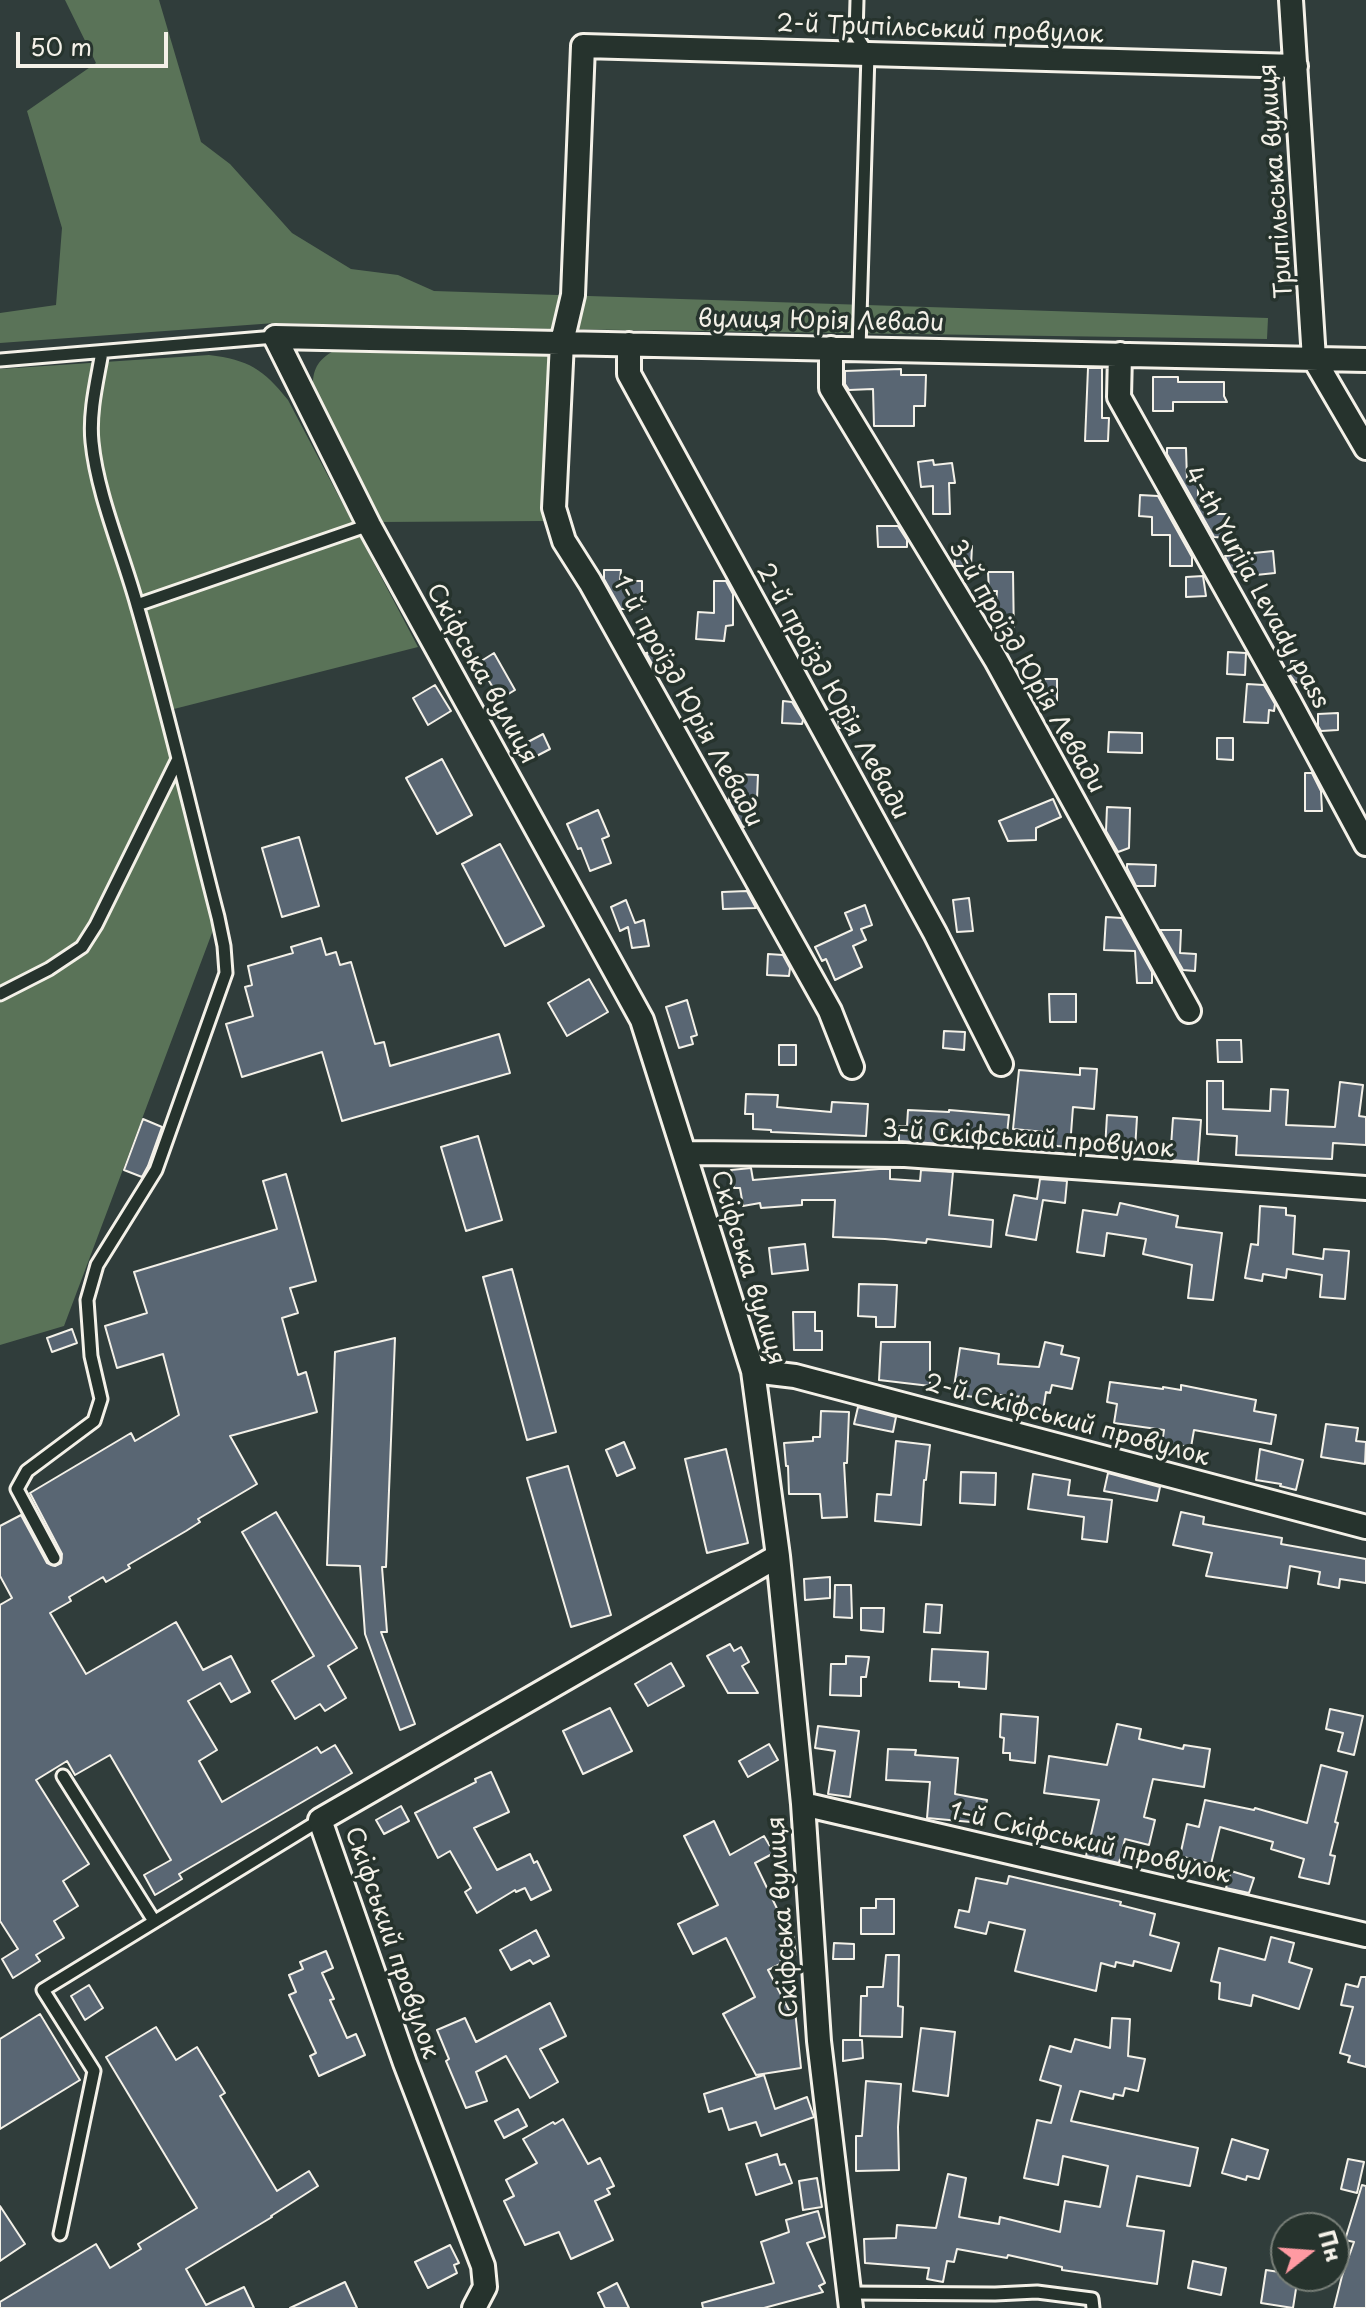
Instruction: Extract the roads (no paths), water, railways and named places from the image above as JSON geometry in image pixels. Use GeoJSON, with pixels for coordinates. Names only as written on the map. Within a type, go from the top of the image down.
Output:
{"type":"FeatureCollection","features":[{"type":"Feature","properties":{"kind":"street","name":"Трипільська вулиця"},"geometry":{"type":"LineString","coordinates":[[1291,0],[1314,359]]}},
{"type":"Feature","properties":{"kind":"street","name":"2-й Трипільський провулок"},"geometry":{"type":"LineString","coordinates":[[583,46],[1296,66]]}},
{"type":"Feature","properties":{"kind":"street","name":"1-й проїзд Юрія Левади"},"geometry":{"type":"LineString","coordinates":[[583,46],[573,295],[562,342],[554,508],[564,541],[590,582],[822,997],[852,1067]]}},
{"type":"Feature","properties":{"kind":"street","name":"вулиця Юрія Левади"},"geometry":{"type":"LineString","coordinates":[[275,337],[1366,360]]}},
{"type":"Feature","properties":{"kind":"street","name":"Скіфська вулиця"},"geometry":{"type":"LineString","coordinates":[[275,337],[369,525],[642,1020],[753,1371],[778,1556],[803,1804],[819,2041],[850,2300]]}},
{"type":"Feature","properties":{"kind":"street","name":"2-й проїзд Юрія Левади"},"geometry":{"type":"LineString","coordinates":[[629,344],[629,374],[935,933],[1001,1064]]}},
{"type":"Feature","properties":{"kind":"street","name":"3-й проїзд Юрія Левади"},"geometry":{"type":"LineString","coordinates":[[831,348],[831,388],[996,660],[1189,1011]]}},
{"type":"Feature","properties":{"kind":"street","name":"4-th Yuriia Levady pass"},"geometry":{"type":"LineString","coordinates":[[1120,354],[1119,397],[1275,674],[1366,844]]}},
{"type":"Feature","properties":{"kind":"street"},"geometry":{"type":"LineString","coordinates":[[1314,359],[1366,448]]}},
{"type":"Feature","properties":{"kind":"street","name":"3-й Скіфський провулок"},"geometry":{"type":"LineString","coordinates":[[686,1153],[905,1155],[1366,1188]]}},
{"type":"Feature","properties":{"kind":"street","name":"2-й Скіфський провулок"},"geometry":{"type":"LineString","coordinates":[[753,1371],[795,1376],[1366,1527]]}},
{"type":"Feature","properties":{"kind":"street","name":"Скіфський провулок"},"geometry":{"type":"LineString","coordinates":[[474,2308],[485,2287],[483,2266],[405,2063],[320,1820],[778,1556]]}},
{"type":"Feature","properties":{"kind":"street","name":"1-й Скіфський провулок"},"geometry":{"type":"LineString","coordinates":[[803,1804],[1366,1935]]}},
{"type":"Feature","properties":{"kind":"lane"},"geometry":{"type":"LineString","coordinates":[[857,0],[856,35],[868,54],[859,349]]}},
{"type":"Feature","properties":{"kind":"lane"},"geometry":{"type":"LineString","coordinates":[[0,360],[275,337]]}},
{"type":"Feature","properties":{"kind":"lane"},"geometry":{"type":"LineString","coordinates":[[54,1558],[17,1489],[27,1471],[94,1421],[101,1399],[91,1356],[87,1300],[97,1265],[156,1170],[226,973],[218,917],[178,759],[96,466],[92,414],[102,352]]}},
{"type":"Feature","properties":{"kind":"lane"},"geometry":{"type":"LineString","coordinates":[[137,605],[369,525]]}},
{"type":"Feature","properties":{"kind":"lane"},"geometry":{"type":"LineString","coordinates":[[0,994],[49,969],[82,947],[96,925],[178,759]]}},
{"type":"Feature","properties":{"kind":"lane"},"geometry":{"type":"LineString","coordinates":[[63,1776],[154,1921]]}},
{"type":"Feature","properties":{"kind":"lane"},"geometry":{"type":"LineString","coordinates":[[60,2234],[94,2071],[43,1990],[320,1820]]}},
{"type":"Feature","properties":{"kind":"lane"},"geometry":{"type":"LineString","coordinates":[[850,2300],[1037,2292],[1092,2299],[1093,2308]]}}]}
